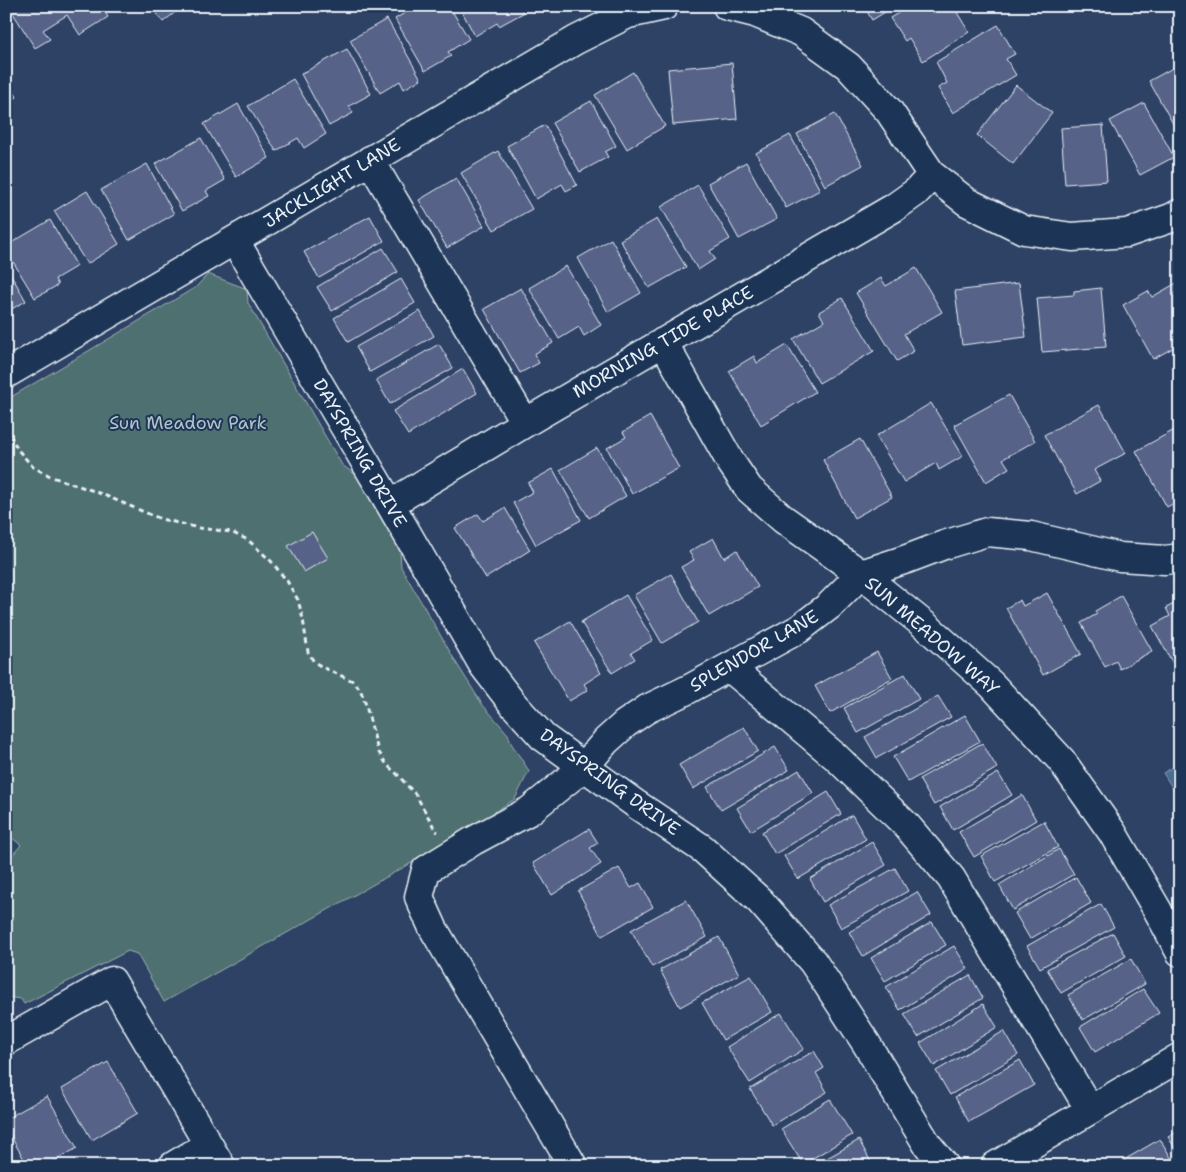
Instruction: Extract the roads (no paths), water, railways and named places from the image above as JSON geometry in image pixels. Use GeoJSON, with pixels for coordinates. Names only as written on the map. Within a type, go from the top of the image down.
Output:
{"type":"FeatureCollection","features":[{"type":"Feature","properties":{"kind":"street","name":"JACKLIGHT LANE"},"geometry":{"type":"LineString","coordinates":[[6,374],[576,40],[628,14],[664,6]]}},
{"type":"Feature","properties":{"kind":"street"},"geometry":{"type":"LineString","coordinates":[[727,6],[755,13],[801,32],[848,66],[889,111],[932,175],[967,202],[1024,230],[1072,237],[1127,233],[1171,218],[1180,213]]}},
{"type":"Feature","properties":{"kind":"street"},"geometry":{"type":"LineString","coordinates":[[370,160],[525,423]]}},
{"type":"Feature","properties":{"kind":"street","name":"MORNING TIDE PLACE"},"geometry":{"type":"LineString","coordinates":[[390,504],[663,342],[896,207],[916,192],[932,175]]}},
{"type":"Feature","properties":{"kind":"street","name":"DAYSPRING DRIVE"},"geometry":{"type":"LineString","coordinates":[[235,240],[483,665],[513,704],[543,737],[703,849],[760,901],[813,962],[866,1043],[927,1144],[945,1166]]}},
{"type":"Feature","properties":{"kind":"street","name":"SUN MEADOW WAY"},"geometry":{"type":"LineString","coordinates":[[663,342],[730,461],[749,488],[783,518],[861,574],[927,627],[992,685],[1061,760],[1112,832],[1180,952]]}},
{"type":"Feature","properties":{"kind":"street","name":"SPLENDOR LANE"},"geometry":{"type":"LineString","coordinates":[[573,1166],[433,928],[419,897],[426,870],[473,841],[529,811],[584,767],[606,741],[625,724],[647,709],[730,668],[799,628],[830,606],[861,574],[987,532],[1031,536],[1120,557],[1165,560],[1180,558]]}},
{"type":"Feature","properties":{"kind":"street"},"geometry":{"type":"LineString","coordinates":[[730,668],[836,757],[907,826],[951,878],[1090,1110]]}},
{"type":"Feature","properties":{"kind":"street"},"geometry":{"type":"LineString","coordinates":[[6,1041],[112,981],[215,1155],[174,1166]]}},
{"type":"Feature","properties":{"kind":"street"},"geometry":{"type":"LineString","coordinates":[[995,1166],[1180,1057]]}},
{"type":"Feature","properties":{"kind":"water"},"geometry":{"type":"Polygon","coordinates":[[[1180,763],[1180,800],[1163,773],[1180,763]]]}},
{"type":"Feature","properties":{"kind":"park label","name":"Sun Meadow Park"},"geometry":{"type":"Point","coordinates":[188,423]}}]}
